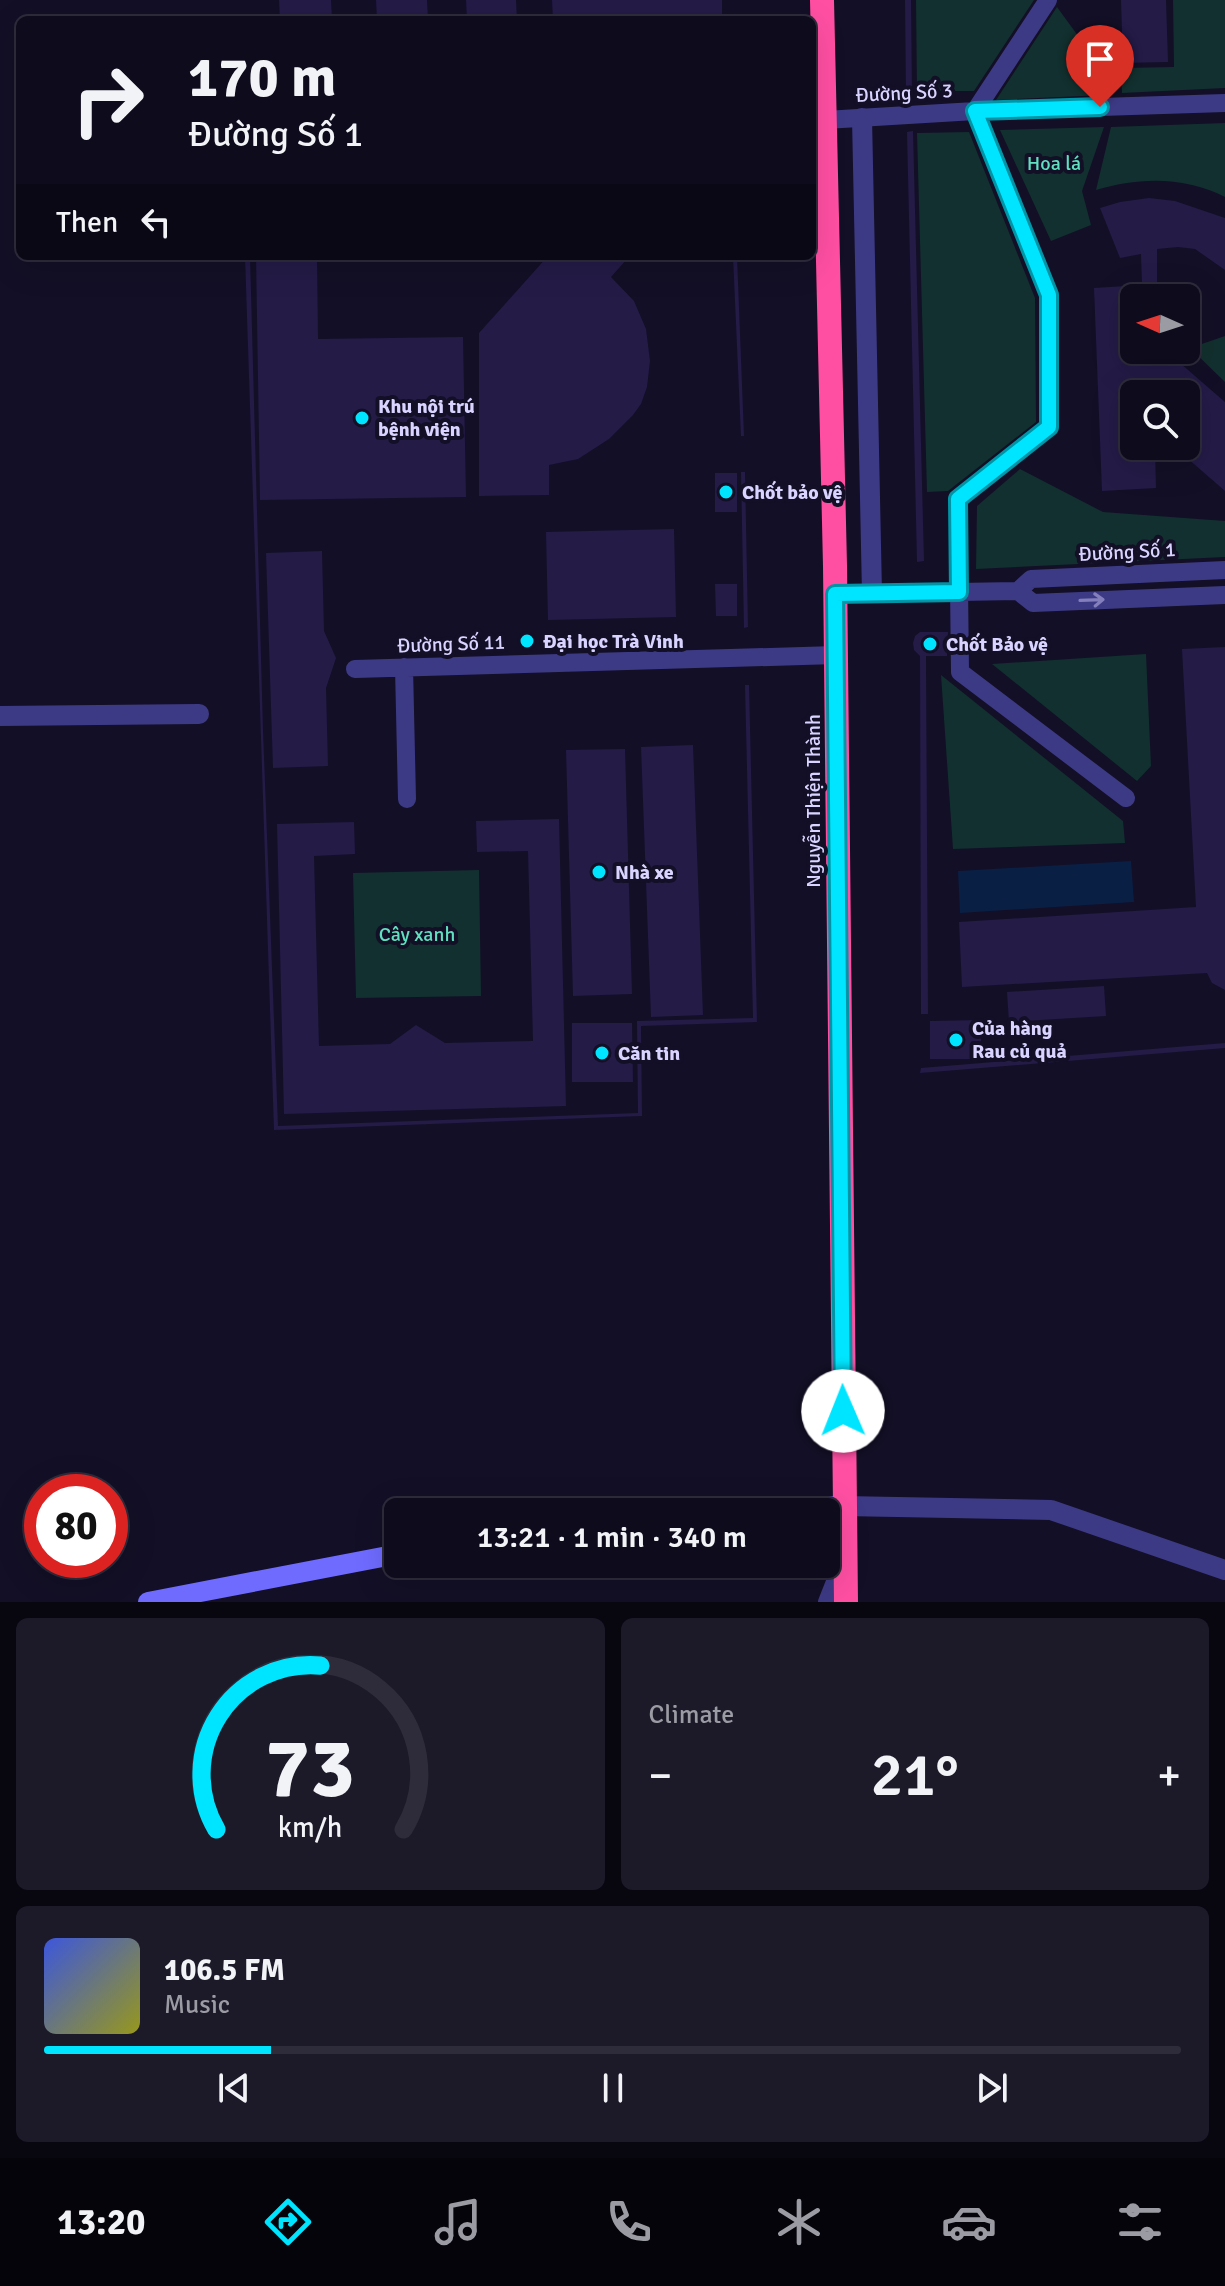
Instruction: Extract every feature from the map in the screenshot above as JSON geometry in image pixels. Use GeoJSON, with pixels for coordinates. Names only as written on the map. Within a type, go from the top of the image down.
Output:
{"type":"FeatureCollection","features":[{"type":"Feature","properties":{"kind":"highway","name":"Nguyễn Thiện Thành"},"geometry":{"type":"LineString","coordinates":[[822,0],[836,655],[846,1602]]}},
{"type":"Feature","properties":{"kind":"street"},"geometry":{"type":"LineString","coordinates":[[862,118],[872,593]]}},
{"type":"Feature","properties":{"kind":"street"},"geometry":{"type":"LineString","coordinates":[[0,716],[199,714]]}},
{"type":"Feature","properties":{"kind":"street"},"geometry":{"type":"LineString","coordinates":[[840,1506],[1051,1510],[1225,1570]]}},
{"type":"Feature","properties":{"kind":"street"},"geometry":{"type":"LineString","coordinates":[[148,1602],[384,1557]]}},
{"type":"Feature","properties":{"kind":"lane"},"geometry":{"type":"LineString","coordinates":[[1048,0],[975,111],[1049,295],[1049,427],[958,499],[960,672],[1126,798]]}},
{"type":"Feature","properties":{"kind":"lane","name":"Đường Số 3"},"geometry":{"type":"LineString","coordinates":[[825,120],[975,111],[1225,103]]}},
{"type":"Feature","properties":{"kind":"lane","name":"Đường Số 1"},"geometry":{"type":"LineString","coordinates":[[835,594],[959,592],[1225,570]]}},
{"type":"Feature","properties":{"kind":"lane"},"geometry":{"type":"LineString","coordinates":[[1024,585],[1033,603],[1225,595]]}},
{"type":"Feature","properties":{"kind":"lane","name":"Đường Số 11"},"geometry":{"type":"LineString","coordinates":[[355,669],[836,655]]}},
{"type":"Feature","properties":{"kind":"lane"},"geometry":{"type":"LineString","coordinates":[[404,667],[407,799]]}},
{"type":"Feature","properties":{"kind":"lane"},"geometry":{"type":"LineString","coordinates":[[827,1602],[846,1554]]}},
{"type":"Feature","properties":{"kind":"green space"},"geometry":{"type":"Polygon","coordinates":[[[916,0],[1034,0],[974,91],[917,91],[916,0]]]}},
{"type":"Feature","properties":{"kind":"green space"},"geometry":{"type":"Polygon","coordinates":[[[1173,0],[1225,0],[1225,88],[1122,93],[1121,68],[1174,67],[1173,0]]]}},
{"type":"Feature","properties":{"kind":"green space"},"geometry":{"type":"Polygon","coordinates":[[[1057,7],[1103,70],[1104,95],[996,100],[1057,7]]]}},
{"type":"Feature","properties":{"kind":"green space"},"geometry":{"type":"Polygon","coordinates":[[[1225,123],[1225,197],[1194,185],[1161,181],[1128,183],[1096,190],[1111,127],[1225,123]]]}},
{"type":"Feature","properties":{"kind":"green space","name":"Hoa lá"},"geometry":{"type":"Polygon","coordinates":[[[1104,127],[1082,191],[1091,225],[1051,241],[1000,130],[1104,127]]]}},
{"type":"Feature","properties":{"kind":"green space"},"geometry":{"type":"Polygon","coordinates":[[[969,132],[1035,298],[1036,422],[948,491],[927,492],[917,133],[969,132]]]}},
{"type":"Feature","properties":{"kind":"green space"},"geometry":{"type":"Polygon","coordinates":[[[1225,336],[1225,382],[1200,358],[1200,345],[1225,336]]]}},
{"type":"Feature","properties":{"kind":"green space"},"geometry":{"type":"Polygon","coordinates":[[[1020,469],[1103,512],[1225,521],[1225,557],[976,569],[977,506],[1020,469]]]}},
{"type":"Feature","properties":{"kind":"green space"},"geometry":{"type":"Polygon","coordinates":[[[1146,654],[1151,766],[1137,781],[992,664],[1146,654]]]}},
{"type":"Feature","properties":{"kind":"green space"},"geometry":{"type":"Polygon","coordinates":[[[941,675],[1123,821],[1125,843],[953,849],[941,675]]]}},
{"type":"Feature","properties":{"kind":"green space","name":"Cây xanh"},"geometry":{"type":"Polygon","coordinates":[[[479,870],[481,996],[356,998],[353,873],[479,870]]]}},
{"type":"Feature","properties":{"kind":"water"},"geometry":{"type":"Polygon","coordinates":[[[1131,861],[1134,902],[960,913],[958,871],[1131,861]]]}},
{"type":"Feature","properties":{"kind":"building"},"geometry":{"type":"Polygon","coordinates":[[[279,0],[331,0],[332,16],[280,16],[279,0]]]}},
{"type":"Feature","properties":{"kind":"building"},"geometry":{"type":"Polygon","coordinates":[[[376,0],[427,0],[428,16],[377,16],[376,0]]]}},
{"type":"Feature","properties":{"kind":"building"},"geometry":{"type":"Polygon","coordinates":[[[466,0],[516,0],[517,16],[467,16],[466,0]]]}},
{"type":"Feature","properties":{"kind":"building"},"geometry":{"type":"Polygon","coordinates":[[[552,0],[722,0],[722,16],[553,16],[552,0]]]}},
{"type":"Feature","properties":{"kind":"building"},"geometry":{"type":"Polygon","coordinates":[[[905,0],[911,0],[912,96],[906,96],[905,0]]]}},
{"type":"Feature","properties":{"kind":"building"},"geometry":{"type":"Polygon","coordinates":[[[1121,0],[1166,0],[1168,62],[1123,63],[1121,0]]]}},
{"type":"Feature","properties":{"kind":"building"},"geometry":{"type":"Polygon","coordinates":[[[913,131],[924,561],[917,562],[907,132],[913,131]]]}},
{"type":"Feature","properties":{"kind":"building"},"geometry":{"type":"Polygon","coordinates":[[[1149,198],[1175,201],[1225,218],[1225,270],[1195,249],[1157,249],[1157,284],[1142,284],[1141,254],[1120,258],[1100,208],[1149,198]]]}},
{"type":"Feature","properties":{"kind":"building"},"geometry":{"type":"Polygon","coordinates":[[[245,260],[250,260],[278,1126],[638,1113],[637,1021],[753,1018],[745,685],[749,685],[757,1022],[641,1026],[642,1116],[274,1130],[245,260]]]}},
{"type":"Feature","properties":{"kind":"building","name":"Khu nội trú bệnh viện"},"geometry":{"type":"Polygon","coordinates":[[[256,260],[317,260],[318,339],[463,337],[466,497],[260,500],[256,260]]]}},
{"type":"Feature","properties":{"kind":"building"},"geometry":{"type":"Polygon","coordinates":[[[544,260],[626,260],[611,277],[634,301],[646,329],[650,361],[641,404],[609,439],[578,459],[549,465],[549,495],[479,496],[479,333],[544,260]]]}},
{"type":"Feature","properties":{"kind":"building"},"geometry":{"type":"Polygon","coordinates":[[[733,260],[737,260],[744,436],[741,436],[733,260]]]}},
{"type":"Feature","properties":{"kind":"building"},"geometry":{"type":"Polygon","coordinates":[[[1120,286],[1120,364],[1181,364],[1200,380],[1120,380],[1120,460],[1155,460],[1156,488],[1102,491],[1094,288],[1120,286]]]}},
{"type":"Feature","properties":{"kind":"building"},"geometry":{"type":"Polygon","coordinates":[[[1200,380],[1225,402],[1225,491],[1189,460],[1200,460],[1200,380]]]}},
{"type":"Feature","properties":{"kind":"building"},"geometry":{"type":"Polygon","coordinates":[[[741,472],[745,472],[748,627],[744,628],[741,472]]]}},
{"type":"Feature","properties":{"kind":"building","name":"Chốt bảo vệ"},"geometry":{"type":"Polygon","coordinates":[[[715,473],[737,473],[737,512],[715,512],[715,473]]]}},
{"type":"Feature","properties":{"kind":"building"},"geometry":{"type":"Polygon","coordinates":[[[674,529],[676,617],[548,620],[546,532],[674,529]]]}},
{"type":"Feature","properties":{"kind":"building"},"geometry":{"type":"Polygon","coordinates":[[[322,551],[324,631],[336,658],[326,688],[328,766],[273,768],[266,553],[322,551]]]}},
{"type":"Feature","properties":{"kind":"building"},"geometry":{"type":"Polygon","coordinates":[[[715,584],[737,584],[737,616],[716,616],[715,584]]]}},
{"type":"Feature","properties":{"kind":"building"},"geometry":{"type":"Polygon","coordinates":[[[920,632],[948,632],[947,656],[926,656],[928,1014],[921,1014],[920,656],[914,650],[913,643],[920,632]]]}},
{"type":"Feature","properties":{"kind":"building"},"geometry":{"type":"Polygon","coordinates":[[[1225,647],[1225,990],[1212,983],[1207,973],[962,987],[959,922],[1196,907],[1182,649],[1225,647]]]}},
{"type":"Feature","properties":{"kind":"building"},"geometry":{"type":"Polygon","coordinates":[[[693,745],[703,1015],[651,1017],[641,747],[693,745]]]}},
{"type":"Feature","properties":{"kind":"building","name":"Nhà xe"},"geometry":{"type":"Polygon","coordinates":[[[625,749],[632,994],[573,996],[566,750],[625,749]]]}},
{"type":"Feature","properties":{"kind":"building"},"geometry":{"type":"Polygon","coordinates":[[[559,819],[566,1106],[284,1114],[277,824],[354,822],[355,854],[314,856],[319,1046],[390,1044],[416,1025],[445,1043],[533,1041],[528,851],[477,852],[476,821],[559,819]]]}},
{"type":"Feature","properties":{"kind":"building"},"geometry":{"type":"Polygon","coordinates":[[[1104,986],[1106,1016],[1009,1022],[1007,992],[1104,986]]]}},
{"type":"Feature","properties":{"kind":"building","name":"Của hàng Rau củ quả"},"geometry":{"type":"Polygon","coordinates":[[[981,1020],[981,1059],[930,1059],[930,1021],[981,1020]]]}},
{"type":"Feature","properties":{"kind":"building","name":"Căn tin"},"geometry":{"type":"Polygon","coordinates":[[[572,1023],[632,1023],[633,1082],[572,1082],[572,1023]]]}},
{"type":"Feature","properties":{"kind":"building"},"geometry":{"type":"Polygon","coordinates":[[[1225,1043],[1225,1048],[920,1073],[921,1068],[1225,1043]]]}},
{"type":"Feature","properties":{"kind":"place","name":"Khu nội trú bệnh viện"},"geometry":{"type":"Point","coordinates":[362,418]}},
{"type":"Feature","properties":{"kind":"place","name":"Chốt bảo vệ"},"geometry":{"type":"Point","coordinates":[726,492]}},
{"type":"Feature","properties":{"kind":"place","name":"Đại học Trà Vinh"},"geometry":{"type":"Point","coordinates":[527,641]}},
{"type":"Feature","properties":{"kind":"place","name":"Chốt Bảo vệ"},"geometry":{"type":"Point","coordinates":[930,644]}},
{"type":"Feature","properties":{"kind":"place","name":"Nhà xe"},"geometry":{"type":"Point","coordinates":[599,872]}},
{"type":"Feature","properties":{"kind":"place","name":"Của hàng Rau củ quả"},"geometry":{"type":"Point","coordinates":[956,1040]}},
{"type":"Feature","properties":{"kind":"place","name":"Căn tin"},"geometry":{"type":"Point","coordinates":[602,1053]}},
{"type":"Feature","properties":{"kind":"route"},"geometry":{"type":"LineString","coordinates":[[843,1411],[835,594],[959,592],[958,499],[1049,427],[1049,295],[975,111],[1100,107]]}}]}
